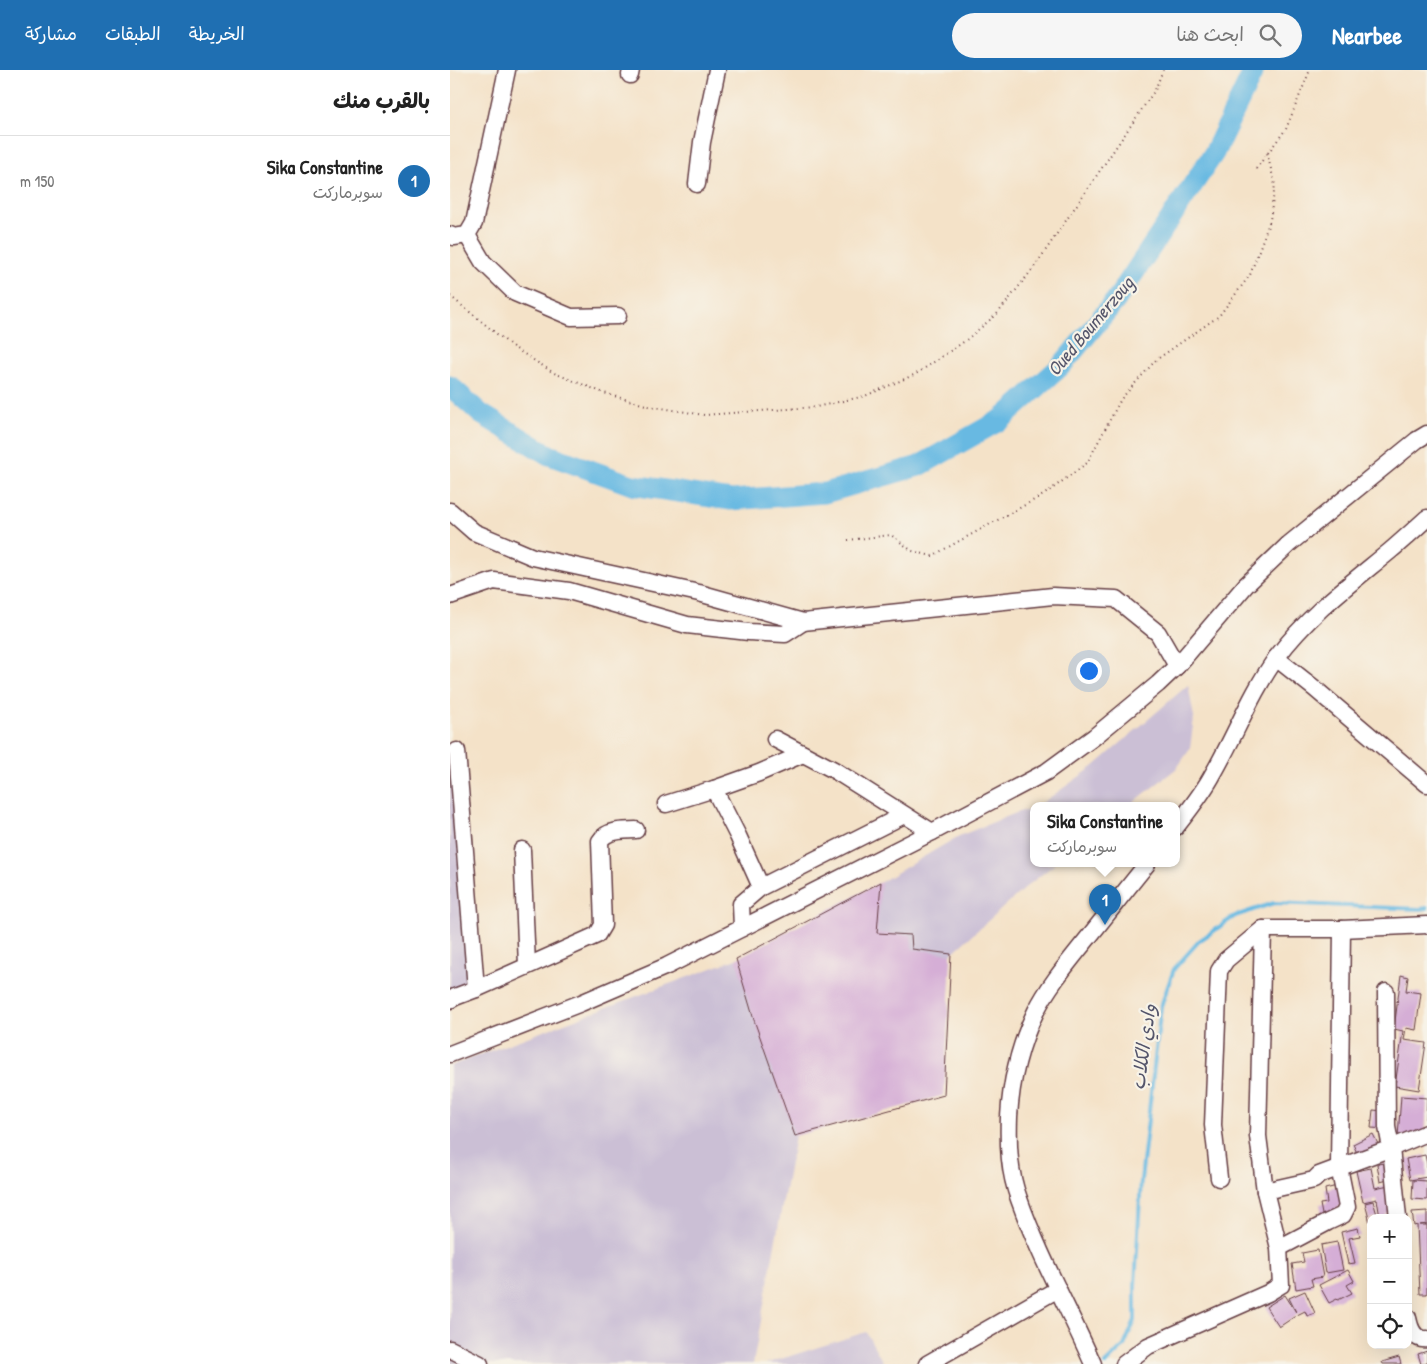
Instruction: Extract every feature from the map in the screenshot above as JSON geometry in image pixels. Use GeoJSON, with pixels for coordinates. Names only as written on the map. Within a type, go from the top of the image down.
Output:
{"type":"FeatureCollection","features":[{"type":"Feature","properties":{"kind":"street"},"geometry":{"type":"LineString","coordinates":[[467,235],[474,223],[507,70]]}},
{"type":"Feature","properties":{"kind":"street"},"geometry":{"type":"LineString","coordinates":[[696,184],[702,142],[718,70]]}},
{"type":"Feature","properties":{"kind":"street"},"geometry":{"type":"LineString","coordinates":[[450,235],[454,237],[467,235]]}},
{"type":"Feature","properties":{"kind":"street"},"geometry":{"type":"LineString","coordinates":[[467,235],[483,262],[516,294],[571,317],[618,316]]}},
{"type":"Feature","properties":{"kind":"street"},"geometry":{"type":"LineString","coordinates":[[452,1049],[581,1003],[667,966],[1046,772],[1094,737],[1158,684],[1177,666],[1246,585],[1289,544],[1417,440],[1427,434]]}},
{"type":"Feature","properties":{"kind":"street"},"geometry":{"type":"LineString","coordinates":[[450,511],[474,532],[533,557],[699,593],[803,622],[1053,596],[1116,599],[1158,633],[1177,666]]}},
{"type":"Feature","properties":{"kind":"street"},"geometry":{"type":"LineString","coordinates":[[1180,822],[1213,775],[1254,695],[1276,658],[1295,634],[1318,611],[1427,518]]}},
{"type":"Feature","properties":{"kind":"street"},"geometry":{"type":"LineString","coordinates":[[450,596],[494,581],[569,591],[687,625],[785,634],[803,622]]}},
{"type":"Feature","properties":{"kind":"street"},"geometry":{"type":"LineString","coordinates":[[1276,658],[1427,784]]}},
{"type":"Feature","properties":{"kind":"street"},"geometry":{"type":"LineString","coordinates":[[775,739],[834,770],[932,832]]}},
{"type":"Feature","properties":{"kind":"street"},"geometry":{"type":"LineString","coordinates":[[457,752],[476,989]]}},
{"type":"Feature","properties":{"kind":"street"},"geometry":{"type":"LineString","coordinates":[[666,804],[758,774],[804,754]]}},
{"type":"Feature","properties":{"kind":"street"},"geometry":{"type":"LineString","coordinates":[[714,789],[761,887]]}},
{"type":"Feature","properties":{"kind":"street"},"geometry":{"type":"LineString","coordinates":[[742,928],[741,904],[761,887],[904,815]]}},
{"type":"Feature","properties":{"kind":"street"},"geometry":{"type":"LineString","coordinates":[[450,1000],[597,935],[603,925],[600,841],[602,837],[608,834],[636,830]]}},
{"type":"Feature","properties":{"kind":"street"},"geometry":{"type":"LineString","coordinates":[[522,850],[527,965]]}},
{"type":"Feature","properties":{"kind":"street"},"geometry":{"type":"LineString","coordinates":[[1090,1358],[1019,1199],[1012,1174],[1008,1133],[1019,1054],[1036,1011],[1051,985],[1145,867]]}},
{"type":"Feature","properties":{"kind":"street"},"geometry":{"type":"LineString","coordinates":[[1219,1178],[1213,1125],[1218,971],[1226,960],[1263,928],[1342,929],[1427,925]]}},
{"type":"Feature","properties":{"kind":"street"},"geometry":{"type":"LineString","coordinates":[[1124,1364],[1148,1346],[1268,1293],[1280,1284],[1279,1248],[1265,1191],[1258,1136],[1263,928]]}},
{"type":"Feature","properties":{"kind":"street"},"geometry":{"type":"LineString","coordinates":[[1279,1248],[1343,1215],[1347,1207],[1339,1167],[1342,929]]}},
{"type":"Feature","properties":{"kind":"street"},"geometry":{"type":"LineString","coordinates":[[1386,992],[1387,1127],[1398,1214]]}},
{"type":"Feature","properties":{"kind":"street"},"geometry":{"type":"LineString","coordinates":[[1265,1191],[1314,1180],[1319,1175],[1427,1133]]}},
{"type":"Feature","properties":{"kind":"street"},"geometry":{"type":"LineString","coordinates":[[927,1364],[1058,1289]]}},
{"type":"Feature","properties":{"kind":"street"},"geometry":{"type":"LineString","coordinates":[[1412,1331],[1415,1336],[1422,1340],[1427,1339]]}},
{"type":"Feature","properties":{"kind":"street"},"geometry":{"type":"LineString","coordinates":[[450,1349],[480,1364]]}},
{"type":"Feature","properties":{"kind":"path"},"geometry":{"type":"LineString","coordinates":[[450,296],[513,346],[554,372],[604,393],[649,406],[704,415],[816,407],[865,396],[916,374],[965,341],[998,313],[1041,258],[1155,90],[1164,70]]}},
{"type":"Feature","properties":{"kind":"path"},"geometry":{"type":"LineString","coordinates":[[1256,169],[1286,129],[1310,70]]}},
{"type":"Feature","properties":{"kind":"path"},"geometry":{"type":"LineString","coordinates":[[848,540],[891,534],[912,551],[932,556],[1045,494],[1087,463],[1121,399],[1156,360],[1219,316],[1250,275],[1270,220],[1274,185],[1267,153]]}},
{"type":"Feature","properties":{"kind":"shaded area"},"geometry":{"type":"Polygon","coordinates":[[[1188,685],[1194,717],[1190,749],[1177,768],[1134,802],[1044,802],[1093,767],[1188,685]]]}},
{"type":"Feature","properties":{"kind":"shaded area"},"geometry":{"type":"Polygon","coordinates":[[[450,766],[453,766],[472,993],[450,1003],[450,766]]]}},
{"type":"Feature","properties":{"kind":"shaded area"},"geometry":{"type":"Polygon","coordinates":[[[1021,811],[1030,811],[1030,867],[1051,867],[1027,886],[951,954],[944,1095],[795,1136],[753,1364],[450,1364],[450,1066],[736,959],[881,882],[959,836],[1021,811]]]}},
{"type":"Feature","properties":{"kind":"shaded area"},"geometry":{"type":"Polygon","coordinates":[[[866,1332],[884,1364],[765,1364],[866,1332]]]}},
{"type":"Feature","properties":{"kind":"building"},"geometry":{"type":"Polygon","coordinates":[[[881,882],[877,933],[911,935],[912,949],[951,954],[944,1095],[795,1136],[754,1020],[736,959],[881,882]]]}},
{"type":"Feature","properties":{"kind":"building"},"geometry":{"type":"Polygon","coordinates":[[[1401,975],[1408,977],[1406,991],[1421,993],[1416,1030],[1406,1028],[1404,1040],[1426,1043],[1419,1090],[1395,1086],[1403,1031],[1394,1029],[1401,975]]]}},
{"type":"Feature","properties":{"kind":"building"},"geometry":{"type":"Polygon","coordinates":[[[1401,1096],[1427,1098],[1425,1139],[1398,1137],[1401,1096]]]}},
{"type":"Feature","properties":{"kind":"building"},"geometry":{"type":"Polygon","coordinates":[[[1373,1110],[1383,1111],[1388,1129],[1371,1128],[1373,1110]]]}},
{"type":"Feature","properties":{"kind":"building"},"geometry":{"type":"Polygon","coordinates":[[[1373,1134],[1381,1150],[1360,1160],[1353,1144],[1373,1134]]]}},
{"type":"Feature","properties":{"kind":"building"},"geometry":{"type":"Polygon","coordinates":[[[1425,1155],[1427,1177],[1410,1180],[1406,1159],[1425,1155]]]}},
{"type":"Feature","properties":{"kind":"building"},"geometry":{"type":"Polygon","coordinates":[[[1392,1162],[1393,1213],[1379,1214],[1377,1199],[1363,1202],[1356,1171],[1371,1168],[1375,1188],[1389,1185],[1388,1180],[1380,1182],[1377,1164],[1392,1162]]]}},
{"type":"Feature","properties":{"kind":"building"},"geometry":{"type":"Polygon","coordinates":[[[1413,1180],[1427,1181],[1427,1200],[1412,1199],[1413,1180]]]}},
{"type":"Feature","properties":{"kind":"building"},"geometry":{"type":"Polygon","coordinates":[[[1337,1186],[1345,1200],[1324,1225],[1320,1204],[1327,1203],[1325,1189],[1337,1186]]]}},
{"type":"Feature","properties":{"kind":"building"},"geometry":{"type":"Polygon","coordinates":[[[1373,1201],[1377,1214],[1368,1214],[1365,1203],[1373,1201]]]}},
{"type":"Feature","properties":{"kind":"building"},"geometry":{"type":"Polygon","coordinates":[[[1427,1211],[1427,1224],[1420,1225],[1427,1225],[1427,1294],[1420,1294],[1417,1225],[1414,1226],[1412,1212],[1427,1211]]]}},
{"type":"Feature","properties":{"kind":"building"},"geometry":{"type":"Polygon","coordinates":[[[1358,1228],[1360,1236],[1349,1238],[1355,1263],[1348,1264],[1341,1232],[1358,1228]]]}},
{"type":"Feature","properties":{"kind":"building"},"geometry":{"type":"Polygon","coordinates":[[[1337,1242],[1343,1270],[1326,1273],[1321,1245],[1337,1242]]]}},
{"type":"Feature","properties":{"kind":"building"},"geometry":{"type":"Polygon","coordinates":[[[1318,1250],[1323,1277],[1311,1279],[1313,1286],[1296,1289],[1292,1264],[1304,1262],[1302,1253],[1318,1250]]]}},
{"type":"Feature","properties":{"kind":"building"},"geometry":{"type":"Polygon","coordinates":[[[1348,1270],[1354,1281],[1347,1285],[1352,1293],[1329,1303],[1319,1285],[1348,1270]]]}},
{"type":"Feature","properties":{"kind":"building"},"geometry":{"type":"Polygon","coordinates":[[[1305,1291],[1315,1313],[1307,1316],[1305,1311],[1279,1327],[1266,1307],[1285,1295],[1296,1312],[1289,1298],[1305,1291]]]}},
{"type":"Feature","properties":{"kind":"building"},"geometry":{"type":"Polygon","coordinates":[[[1427,1351],[1427,1364],[1421,1364],[1418,1354],[1427,1351]]]}},
{"type":"Feature","properties":{"kind":"building"},"geometry":{"type":"Polygon","coordinates":[[[1399,1357],[1401,1364],[1383,1364],[1382,1362],[1399,1357]]]}},
{"type":"Feature","properties":{"kind":"waterway","name":"Oued Boumerzoug"},"geometry":{"type":"LineString","coordinates":[[450,386],[481,414],[549,455],[632,485],[731,500],[825,493],[919,466],[1002,419],[1061,366],[1116,300],[1214,153],[1254,70]]}},
{"type":"Feature","properties":{"kind":"waterway","name":"وادي الكلاب"},"geometry":{"type":"LineString","coordinates":[[1105,1364],[1124,1346],[1135,1320],[1141,1180],[1161,1006],[1174,969],[1199,941],[1235,916],[1274,903],[1427,908]]}},
{"type":"Feature","properties":{"kind":"place","name":"Sika Constantine"},"geometry":{"type":"Point","coordinates":[1105,925]}}]}
